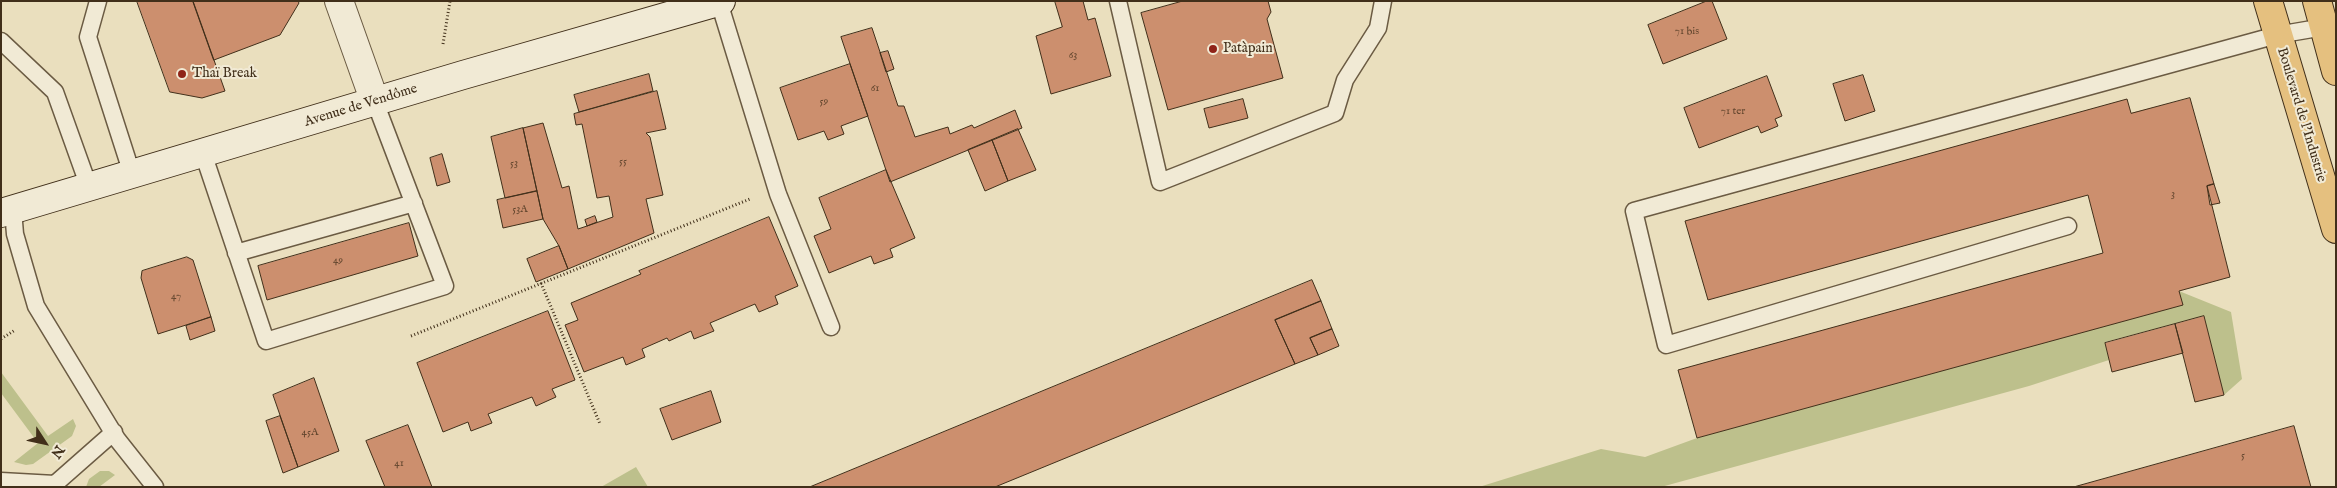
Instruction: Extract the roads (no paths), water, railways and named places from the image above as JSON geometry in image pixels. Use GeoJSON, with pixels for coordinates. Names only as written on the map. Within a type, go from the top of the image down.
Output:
{"type":"FeatureCollection","features":[{"type":"Feature","properties":{"kind":"main road"},"geometry":{"type":"LineString","coordinates":[[339,1],[376,102]]}},
{"type":"Feature","properties":{"kind":"main road","name":"Avenue de Vendôme"},"geometry":{"type":"LineString","coordinates":[[7,211],[720,1]]}},
{"type":"Feature","properties":{"kind":"main road","name":"Boulevard de l'Industrie"},"geometry":{"type":"LineString","coordinates":[[2268,1],[2334,220]]}},
{"type":"Feature","properties":{"kind":"main road"},"geometry":{"type":"LineString","coordinates":[[2317,1],[2336,71]]}},
{"type":"Feature","properties":{"kind":"lane"},"geometry":{"type":"LineString","coordinates":[[98,1],[88,38],[132,174]]}},
{"type":"Feature","properties":{"kind":"lane"},"geometry":{"type":"LineString","coordinates":[[720,1],[776,189],[831,328]]}},
{"type":"Feature","properties":{"kind":"lane"},"geometry":{"type":"LineString","coordinates":[[1118,1],[1160,182],[1335,113],[1345,80],[1378,28],[1383,1]]}},
{"type":"Feature","properties":{"kind":"lane"},"geometry":{"type":"LineString","coordinates":[[2068,226],[1666,345],[1634,210],[2277,35],[2324,27]]}},
{"type":"Feature","properties":{"kind":"lane"},"geometry":{"type":"LineString","coordinates":[[1,41],[55,92],[89,187]]}},
{"type":"Feature","properties":{"kind":"lane"},"geometry":{"type":"LineString","coordinates":[[203,153],[266,341],[446,286],[376,102]]}},
{"type":"Feature","properties":{"kind":"lane"},"geometry":{"type":"LineString","coordinates":[[236,253],[414,203]]}},
{"type":"Feature","properties":{"kind":"lane"},"geometry":{"type":"LineString","coordinates":[[7,211],[36,306],[114,432],[155,487]]}},
{"type":"Feature","properties":{"kind":"lane"},"geometry":{"type":"LineString","coordinates":[[1,481],[55,484],[114,432]]}},
{"type":"Feature","properties":{"kind":"place","name":"Patàpain"},"geometry":{"type":"Point","coordinates":[1213,49]}},
{"type":"Feature","properties":{"kind":"place","name":"Thaï Break"},"geometry":{"type":"Point","coordinates":[182,74]}}]}
